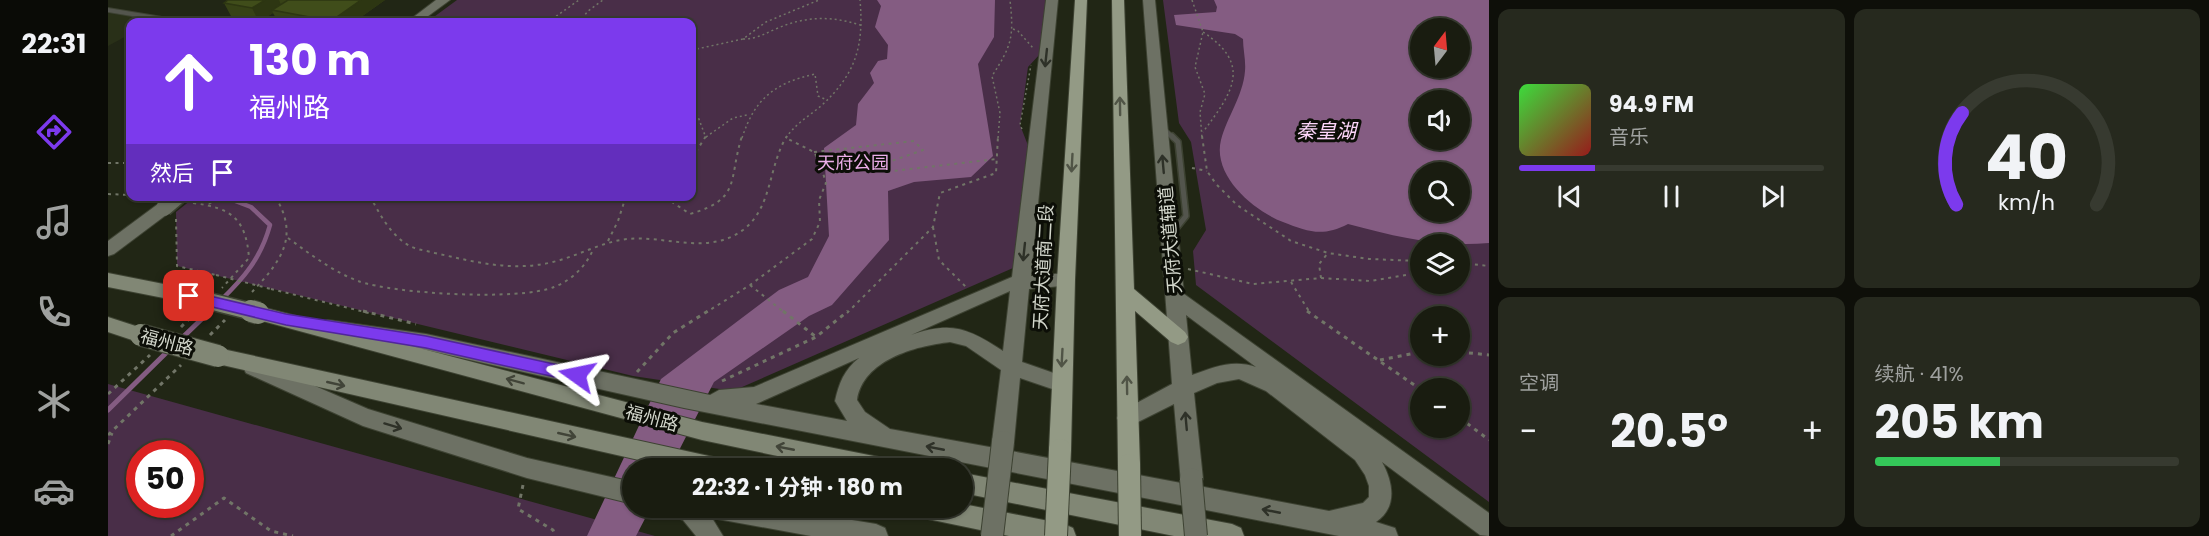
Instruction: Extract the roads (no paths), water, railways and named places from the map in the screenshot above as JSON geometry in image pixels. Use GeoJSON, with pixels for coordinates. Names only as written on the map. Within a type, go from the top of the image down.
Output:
{"type":"FeatureCollection","features":[{"type":"Feature","properties":{"kind":"highway","name":"天府大道南二段"},"geometry":{"type":"LineString","coordinates":[[1056,536],[1066,280],[1082,0]]}},
{"type":"Feature","properties":{"kind":"highway"},"geometry":{"type":"LineString","coordinates":[[1118,0],[1130,536]]}},
{"type":"Feature","properties":{"kind":"highway"},"geometry":{"type":"LineString","coordinates":[[1125,292],[1178,337]]}},
{"type":"Feature","properties":{"kind":"main road"},"geometry":{"type":"LineString","coordinates":[[406,18],[431,0]]}},
{"type":"Feature","properties":{"kind":"main road"},"geometry":{"type":"LineString","coordinates":[[419,18],[444,0]]}},
{"type":"Feature","properties":{"kind":"main road"},"geometry":{"type":"LineString","coordinates":[[992,536],[1052,0]]}},
{"type":"Feature","properties":{"kind":"main road","name":"天府大道辅道"},"geometry":{"type":"LineString","coordinates":[[1149,0],[1196,536]]}},
{"type":"Feature","properties":{"kind":"main road"},"geometry":{"type":"LineString","coordinates":[[108,236],[166,204]]}},
{"type":"Feature","properties":{"kind":"main road"},"geometry":{"type":"LineString","coordinates":[[108,250],[166,204]]}},
{"type":"Feature","properties":{"kind":"main road","name":"福州路"},"geometry":{"type":"LineString","coordinates":[[108,280],[189,296],[286,320],[702,431],[835,458]]}},
{"type":"Feature","properties":{"kind":"main road"},"geometry":{"type":"LineString","coordinates":[[684,399],[733,399],[756,395],[1009,284],[1066,280]]}},
{"type":"Feature","properties":{"kind":"main road"},"geometry":{"type":"LineString","coordinates":[[1175,297],[1489,527]]}},
{"type":"Feature","properties":{"kind":"main road"},"geometry":{"type":"LineString","coordinates":[[286,320],[426,342],[684,399],[1328,522],[1386,536]]}},
{"type":"Feature","properties":{"kind":"main road","name":"福州路"},"geometry":{"type":"LineString","coordinates":[[108,324],[243,363],[673,458]]}},
{"type":"Feature","properties":{"kind":"main road"},"geometry":{"type":"LineString","coordinates":[[890,440],[857,418],[846,401],[849,384],[860,369],[877,356],[928,337],[960,335],[1011,366],[1061,384]]}},
{"type":"Feature","properties":{"kind":"main road"},"geometry":{"type":"LineString","coordinates":[[243,363],[363,417],[527,468],[622,490]]}},
{"type":"Feature","properties":{"kind":"main road"},"geometry":{"type":"LineString","coordinates":[[1128,418],[1227,371],[1241,371],[1259,377],[1273,385],[1362,453],[1375,470],[1381,486],[1380,501],[1370,513],[1328,522]]}},
{"type":"Feature","properties":{"kind":"main road"},"geometry":{"type":"LineString","coordinates":[[973,485],[1232,536]]}},
{"type":"Feature","properties":{"kind":"main road"},"geometry":{"type":"LineString","coordinates":[[973,517],[1064,536]]}},
{"type":"Feature","properties":{"kind":"main road"},"geometry":{"type":"LineString","coordinates":[[696,518],[711,536]]}},
{"type":"Feature","properties":{"kind":"main road"},"geometry":{"type":"LineString","coordinates":[[769,518],[861,535]]}},
{"type":"Feature","properties":{"kind":"street"},"geometry":{"type":"LineString","coordinates":[[108,10],[156,18]]}},
{"type":"Feature","properties":{"kind":"water"},"geometry":{"type":"Polygon","coordinates":[[[877,0],[995,0],[994,37],[978,64],[993,156],[971,177],[914,182],[888,191],[889,240],[832,305],[809,316],[714,382],[675,458],[624,458],[661,379],[779,290],[808,277],[829,236],[824,148],[856,125],[858,104],[874,83],[870,73],[878,61],[887,59],[888,45],[875,27],[881,6],[877,0]]]}},
{"type":"Feature","properties":{"kind":"water","name":"秦皇湖"},"geometry":{"type":"Polygon","coordinates":[[[1214,0],[1489,0],[1489,243],[1470,244],[1470,234],[1410,234],[1410,238],[1348,224],[1331,231],[1315,232],[1272,217],[1248,201],[1229,179],[1220,153],[1221,140],[1244,80],[1243,39],[1235,34],[1176,25],[1174,15],[1216,12],[1217,7],[1214,0]]]}},
{"type":"Feature","properties":{"kind":"water"},"geometry":{"type":"Polygon","coordinates":[[[622,462],[622,518],[645,518],[636,536],[587,536],[622,462]]]}},
{"type":"Feature","properties":{"kind":"waterway"},"geometry":{"type":"LineString","coordinates":[[220,301],[251,267],[262,248],[270,225],[251,207],[235,201]]}},
{"type":"Feature","properties":{"kind":"waterway"},"geometry":{"type":"LineString","coordinates":[[210,311],[214,307]]}},
{"type":"Feature","properties":{"kind":"waterway"},"geometry":{"type":"LineString","coordinates":[[182,338],[210,311]]}},
{"type":"Feature","properties":{"kind":"waterway"},"geometry":{"type":"LineString","coordinates":[[108,410],[169,350]]}},
{"type":"Feature","properties":{"kind":"park label","name":"天府公园"},"geometry":{"type":"Point","coordinates":[853,162]}}]}
